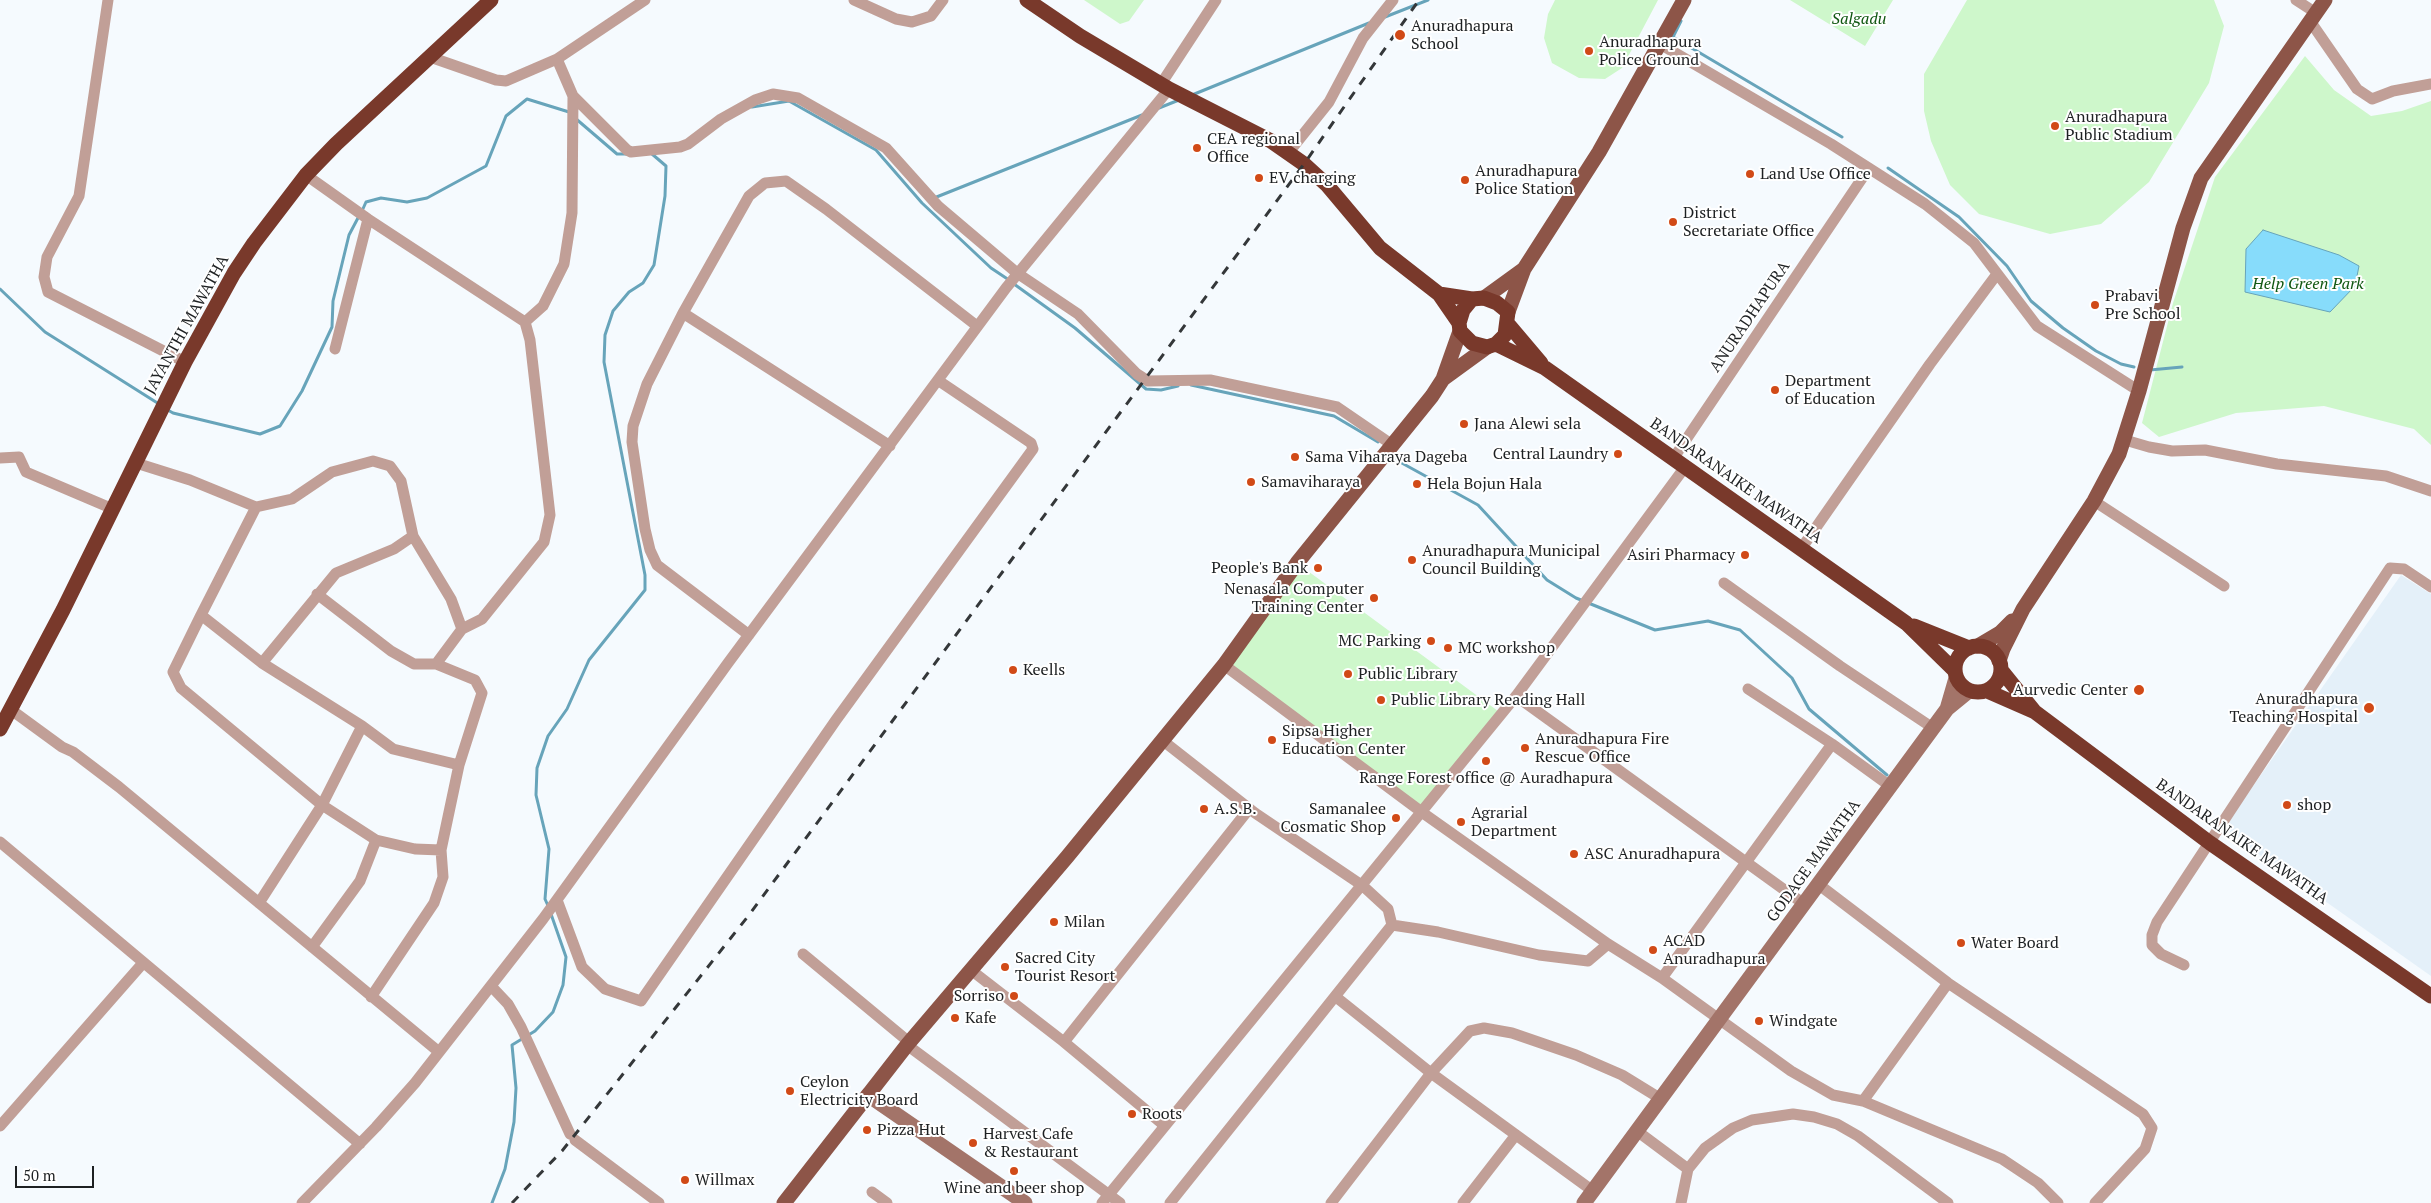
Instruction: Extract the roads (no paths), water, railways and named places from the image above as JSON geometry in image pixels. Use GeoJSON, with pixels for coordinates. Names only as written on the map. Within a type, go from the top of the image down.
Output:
{"type":"FeatureCollection","features":[{"type":"Feature","properties":{"kind":"highway","name":"JAYANTHI MAWATHA"},"geometry":{"type":"LineString","coordinates":[[0,729],[63,610],[185,362],[254,242],[306,176],[343,137],[491,0]]}},
{"type":"Feature","properties":{"kind":"highway"},"geometry":{"type":"LineString","coordinates":[[1027,0],[1080,36],[1165,86],[1289,152],[1318,176],[1380,248],[1439,294],[1459,327],[1472,343],[1492,346],[1505,335],[1508,318],[1497,303],[1478,298],[1439,294]]}},
{"type":"Feature","properties":{"kind":"highway"},"geometry":{"type":"LineString","coordinates":[[1459,327],[1463,310],[1478,298]]}},
{"type":"Feature","properties":{"kind":"highway","name":"BANDARANAIKE MAWATHA"},"geometry":{"type":"LineString","coordinates":[[1508,318],[1545,368]]}},
{"type":"Feature","properties":{"kind":"highway","name":"BANDARANAIKE MAWATHA"},"geometry":{"type":"LineString","coordinates":[[1492,346],[1545,368],[1906,623],[1955,674]]}},
{"type":"Feature","properties":{"kind":"highway","name":"BANDARANAIKE MAWATHA"},"geometry":{"type":"LineString","coordinates":[[1906,623],[1973,647]]}},
{"type":"Feature","properties":{"kind":"highway"},"geometry":{"type":"LineString","coordinates":[[1973,647],[1991,650],[2000,665],[1997,683],[1986,691],[1978,693],[1969,691],[1961,686],[1955,674],[1959,655],[1973,647]]}},
{"type":"Feature","properties":{"kind":"highway","name":"BANDARANAIKE MAWATHA"},"geometry":{"type":"LineString","coordinates":[[2000,665],[2035,712]]}},
{"type":"Feature","properties":{"kind":"highway","name":"BANDARANAIKE MAWATHA"},"geometry":{"type":"LineString","coordinates":[[1986,691],[2035,712],[2210,843],[2431,996]]}},
{"type":"Feature","properties":{"kind":"main road"},"geometry":{"type":"LineString","coordinates":[[1508,318],[1524,269],[1599,152],[1684,0]]}},
{"type":"Feature","properties":{"kind":"main road"},"geometry":{"type":"LineString","coordinates":[[2000,665],[2003,648],[2023,609],[2106,481],[2124,440],[2183,228],[2201,178],[2325,0]]}},
{"type":"Feature","properties":{"kind":"main road"},"geometry":{"type":"LineString","coordinates":[[1478,298],[1524,269]]}},
{"type":"Feature","properties":{"kind":"main road"},"geometry":{"type":"LineString","coordinates":[[789,1201],[908,1044],[1067,857],[1224,665],[1298,563],[1394,446],[1443,379],[1459,327]]}},
{"type":"Feature","properties":{"kind":"main road"},"geometry":{"type":"LineString","coordinates":[[1443,379],[1492,346]]}},
{"type":"Feature","properties":{"kind":"main road"},"geometry":{"type":"LineString","coordinates":[[1973,647],[2000,633],[2023,609]]}},
{"type":"Feature","properties":{"kind":"street"},"geometry":{"type":"LineString","coordinates":[[108,0],[79,196],[47,257],[44,277],[48,292],[185,362]]}},
{"type":"Feature","properties":{"kind":"street"},"geometry":{"type":"LineString","coordinates":[[430,57],[496,80],[506,80],[556,59],[645,0]]}},
{"type":"Feature","properties":{"kind":"street"},"geometry":{"type":"LineString","coordinates":[[854,0],[896,19],[912,22],[931,16],[943,0]]}},
{"type":"Feature","properties":{"kind":"street"},"geometry":{"type":"LineString","coordinates":[[302,1203],[360,1144],[439,1052],[544,919],[749,634],[939,381],[977,326],[1165,86],[1216,0]]}},
{"type":"Feature","properties":{"kind":"street"},"geometry":{"type":"LineString","coordinates":[[1289,152],[1329,102],[1363,38],[1393,0]]}},
{"type":"Feature","properties":{"kind":"street"},"geometry":{"type":"LineString","coordinates":[[2296,0],[2313,17],[2357,89],[2372,99],[2393,91],[2431,84]]}},
{"type":"Feature","properties":{"kind":"street"},"geometry":{"type":"LineString","coordinates":[[1660,44],[1869,168],[1925,204],[1974,243],[2037,326],[2139,391]]}},
{"type":"Feature","properties":{"kind":"street"},"geometry":{"type":"LineString","coordinates":[[556,59],[573,96],[631,152],[680,147],[688,144],[721,119],[755,100],[773,94],[798,98],[886,148],[938,206],[1016,275],[1078,314],[1137,374],[1148,381],[1210,380],[1337,407],[1394,446]]}},
{"type":"Feature","properties":{"kind":"street"},"geometry":{"type":"LineString","coordinates":[[525,322],[543,306],[564,264],[572,213],[573,96]]}},
{"type":"Feature","properties":{"kind":"street","name":"ANURADHAPURA"},"geometry":{"type":"LineString","coordinates":[[1106,1199],[1363,886],[1578,616],[1869,168]]}},
{"type":"Feature","properties":{"kind":"street"},"geometry":{"type":"LineString","coordinates":[[306,176],[525,322],[530,340],[550,515],[544,542],[482,619],[462,629],[436,664]]}},
{"type":"Feature","properties":{"kind":"street"},"geometry":{"type":"LineString","coordinates":[[749,634],[657,565],[650,550],[645,529],[632,442],[634,426],[647,384],[682,313],[749,196],[765,183],[786,181],[826,209],[977,326]]}},
{"type":"Feature","properties":{"kind":"street"},"geometry":{"type":"LineString","coordinates":[[335,349],[366,217]]}},
{"type":"Feature","properties":{"kind":"street"},"geometry":{"type":"LineString","coordinates":[[1801,549],[1930,364],[1997,274]]}},
{"type":"Feature","properties":{"kind":"street"},"geometry":{"type":"LineString","coordinates":[[682,313],[890,446]]}},
{"type":"Feature","properties":{"kind":"street"},"geometry":{"type":"LineString","coordinates":[[555,903],[582,967],[605,989],[641,1002],[836,720],[1033,449],[1031,443],[939,381]]}},
{"type":"Feature","properties":{"kind":"street"},"geometry":{"type":"LineString","coordinates":[[2124,440],[2149,448],[2172,451],[2205,450],[2277,464],[2386,476],[2431,491]]}},
{"type":"Feature","properties":{"kind":"street"},"geometry":{"type":"LineString","coordinates":[[0,458],[19,457],[26,472],[113,509]]}},
{"type":"Feature","properties":{"kind":"street"},"geometry":{"type":"LineString","coordinates":[[136,463],[190,480],[256,507],[292,499],[332,472],[372,461],[390,466],[402,481],[413,536],[451,599],[462,629]]}},
{"type":"Feature","properties":{"kind":"street"},"geometry":{"type":"LineString","coordinates":[[2094,501],[2224,586]]}},
{"type":"Feature","properties":{"kind":"street"},"geometry":{"type":"LineString","coordinates":[[256,507],[173,672],[181,688],[322,806],[376,840],[415,849],[441,850]]}},
{"type":"Feature","properties":{"kind":"street"},"geometry":{"type":"LineString","coordinates":[[262,663],[336,573],[394,549],[413,536]]}},
{"type":"Feature","properties":{"kind":"street"},"geometry":{"type":"LineString","coordinates":[[2184,964],[2161,954],[2152,945],[2152,935],[2157,922],[2390,568],[2404,569],[2431,587]]}},
{"type":"Feature","properties":{"kind":"street"},"geometry":{"type":"LineString","coordinates":[[1724,583],[1840,666],[1933,728]]}},
{"type":"Feature","properties":{"kind":"street"},"geometry":{"type":"LineString","coordinates":[[317,594],[391,651],[414,664],[436,664],[475,680],[482,693],[459,765],[441,850],[443,877],[434,903],[372,997]]}},
{"type":"Feature","properties":{"kind":"street"},"geometry":{"type":"LineString","coordinates":[[201,615],[262,663],[362,726],[394,749],[459,765]]}},
{"type":"Feature","properties":{"kind":"street"},"geometry":{"type":"LineString","coordinates":[[1224,665],[1422,813],[1608,944],[1662,978],[1791,1071],[1833,1095],[1863,1101],[2002,1159],[2038,1183],[2058,1203]]}},
{"type":"Feature","properties":{"kind":"street","name":"GODAGE MAWATHA"},"geometry":{"type":"LineString","coordinates":[[1947,709],[1955,674]]}},
{"type":"Feature","properties":{"kind":"street"},"geometry":{"type":"LineString","coordinates":[[1748,689],[1832,744],[1890,786]]}},
{"type":"Feature","properties":{"kind":"street","name":"GODAGE MAWATHA"},"geometry":{"type":"LineString","coordinates":[[1589,1197],[1947,709],[1969,691]]}},
{"type":"Feature","properties":{"kind":"street"},"geometry":{"type":"LineString","coordinates":[[1516,696],[1804,904]]}},
{"type":"Feature","properties":{"kind":"street"},"geometry":{"type":"LineString","coordinates":[[10,709],[62,747],[73,752],[119,787],[439,1052]]}},
{"type":"Feature","properties":{"kind":"street"},"geometry":{"type":"LineString","coordinates":[[259,903],[322,806],[362,726]]}},
{"type":"Feature","properties":{"kind":"street"},"geometry":{"type":"LineString","coordinates":[[1162,740],[1249,809],[1363,886],[1388,909],[1392,926]]}},
{"type":"Feature","properties":{"kind":"street"},"geometry":{"type":"LineString","coordinates":[[1662,978],[1832,744]]}},
{"type":"Feature","properties":{"kind":"street"},"geometry":{"type":"LineString","coordinates":[[1064,1042],[1249,809]]}},
{"type":"Feature","properties":{"kind":"street"},"geometry":{"type":"LineString","coordinates":[[312,947],[360,881],[376,840]]}},
{"type":"Feature","properties":{"kind":"street"},"geometry":{"type":"LineString","coordinates":[[0,842],[360,1144]]}},
{"type":"Feature","properties":{"kind":"street"},"geometry":{"type":"LineString","coordinates":[[1818,884],[1948,983],[2143,1114],[2152,1128],[2145,1149],[2095,1203]]}},
{"type":"Feature","properties":{"kind":"street"},"geometry":{"type":"LineString","coordinates":[[1392,926],[1438,932],[1538,955],[1588,961],[1608,944]]}},
{"type":"Feature","properties":{"kind":"street"},"geometry":{"type":"LineString","coordinates":[[1170,1203],[1392,926]]}},
{"type":"Feature","properties":{"kind":"street"},"geometry":{"type":"LineString","coordinates":[[803,954],[908,1044],[1106,1199],[1120,1203]]}},
{"type":"Feature","properties":{"kind":"street"},"geometry":{"type":"LineString","coordinates":[[0,1126],[144,963]]}},
{"type":"Feature","properties":{"kind":"street"},"geometry":{"type":"LineString","coordinates":[[971,970],[1064,1042],[1165,1126]]}},
{"type":"Feature","properties":{"kind":"street"},"geometry":{"type":"LineString","coordinates":[[1863,1101],[1948,983]]}},
{"type":"Feature","properties":{"kind":"street"},"geometry":{"type":"LineString","coordinates":[[491,986],[508,1004],[521,1027],[573,1137],[660,1203]]}},
{"type":"Feature","properties":{"kind":"street"},"geometry":{"type":"LineString","coordinates":[[1336,997],[1431,1073],[1515,1136],[1589,1197]]}},
{"type":"Feature","properties":{"kind":"street"},"geometry":{"type":"LineString","coordinates":[[1331,1203],[1431,1073],[1470,1031],[1484,1028],[1512,1033],[1576,1055],[1622,1075],[1661,1098]]}},
{"type":"Feature","properties":{"kind":"street"},"geometry":{"type":"LineString","coordinates":[[868,1095],[1024,1203]]}},
{"type":"Feature","properties":{"kind":"street"},"geometry":{"type":"LineString","coordinates":[[1682,1203],[1688,1169],[1705,1148],[1732,1128],[1752,1120],[1775,1115],[1793,1114],[1814,1117],[1837,1124],[1858,1136],[1948,1203]]}},
{"type":"Feature","properties":{"kind":"street"},"geometry":{"type":"LineString","coordinates":[[1638,1131],[1688,1169]]}},
{"type":"Feature","properties":{"kind":"street"},"geometry":{"type":"LineString","coordinates":[[1463,1203],[1515,1136]]}},
{"type":"Feature","properties":{"kind":"street"},"geometry":{"type":"LineString","coordinates":[[872,1192],[887,1203]]}},
{"type":"Feature","properties":{"kind":"water"},"geometry":{"type":"Polygon","coordinates":[[[2263,230],[2339,255],[2359,266],[2355,286],[2330,312],[2245,292],[2246,249],[2263,230]]]}},
{"type":"Feature","properties":{"kind":"waterway"},"geometry":{"type":"LineString","coordinates":[[1385,17],[1428,0]]}},
{"type":"Feature","properties":{"kind":"waterway"},"geometry":{"type":"LineString","coordinates":[[1681,21],[1673,37],[1842,137]]}},
{"type":"Feature","properties":{"kind":"waterway"},"geometry":{"type":"LineString","coordinates":[[1192,95],[1369,23]]}},
{"type":"Feature","properties":{"kind":"waterway"},"geometry":{"type":"LineString","coordinates":[[362,211],[366,202],[381,198],[407,202],[427,198],[486,166],[506,116],[527,99],[569,112]]}},
{"type":"Feature","properties":{"kind":"waterway"},"geometry":{"type":"LineString","coordinates":[[1159,108],[1179,100]]}},
{"type":"Feature","properties":{"kind":"waterway"},"geometry":{"type":"LineString","coordinates":[[752,107],[789,101],[876,150],[922,203],[991,268],[1009,280]]}},
{"type":"Feature","properties":{"kind":"waterway"},"geometry":{"type":"LineString","coordinates":[[934,198],[1142,115]]}},
{"type":"Feature","properties":{"kind":"waterway"},"geometry":{"type":"LineString","coordinates":[[575,118],[617,154],[626,154]]}},
{"type":"Feature","properties":{"kind":"waterway"},"geometry":{"type":"LineString","coordinates":[[549,908],[545,899],[549,849],[536,795],[537,768],[548,736],[567,709],[589,660],[645,590],[645,575],[604,362],[605,335],[613,311],[629,292],[643,283],[654,265],[665,196],[666,166],[652,154]]}},
{"type":"Feature","properties":{"kind":"waterway"},"geometry":{"type":"LineString","coordinates":[[1888,168],[1959,217],[2007,266],[2031,301],[2063,328],[2096,351],[2121,364],[2134,367]]}},
{"type":"Feature","properties":{"kind":"waterway"},"geometry":{"type":"LineString","coordinates":[[166,409],[173,413],[260,434],[280,426],[302,391],[332,327],[333,301],[349,235],[359,216]]}},
{"type":"Feature","properties":{"kind":"waterway"},"geometry":{"type":"LineString","coordinates":[[1014,284],[1075,328],[1146,389],[1161,390],[1178,386]]}},
{"type":"Feature","properties":{"kind":"waterway"},"geometry":{"type":"LineString","coordinates":[[0,289],[45,332],[159,404]]}},
{"type":"Feature","properties":{"kind":"waterway"},"geometry":{"type":"LineString","coordinates":[[2150,370],[2182,367]]}},
{"type":"Feature","properties":{"kind":"waterway"},"geometry":{"type":"LineString","coordinates":[[1191,385],[1334,416],[1378,442]]}},
{"type":"Feature","properties":{"kind":"waterway"},"geometry":{"type":"LineString","coordinates":[[1393,456],[1400,462],[1478,505],[1547,580],[1576,598],[1655,630],[1708,621],[1740,630],[1792,678],[1809,709],[1887,775]]}},
{"type":"Feature","properties":{"kind":"waterway"},"geometry":{"type":"LineString","coordinates":[[492,1203],[505,1169],[514,1122],[516,1088],[512,1045],[535,1031],[553,1012],[563,985],[566,957],[551,914]]}},
{"type":"Feature","properties":{"kind":"railway"},"geometry":{"type":"LineString","coordinates":[[512,1203],[562,1151],[749,915],[1304,164],[1419,0]]}},
{"type":"Feature","properties":{"kind":"place","name":"Anuradhapura School"},"geometry":{"type":"Point","coordinates":[1400,35]}},
{"type":"Feature","properties":{"kind":"place","name":"Anuradhapura Police Ground"},"geometry":{"type":"Point","coordinates":[1589,51]}},
{"type":"Feature","properties":{"kind":"place","name":"Anuradhapura Public Stadium"},"geometry":{"type":"Point","coordinates":[2055,126]}},
{"type":"Feature","properties":{"kind":"place","name":"CEA regional Office"},"geometry":{"type":"Point","coordinates":[1197,148]}},
{"type":"Feature","properties":{"kind":"place","name":"Land Use Office"},"geometry":{"type":"Point","coordinates":[1750,174]}},
{"type":"Feature","properties":{"kind":"place","name":"EV charging"},"geometry":{"type":"Point","coordinates":[1259,178]}},
{"type":"Feature","properties":{"kind":"place","name":"Anuradhapura Police Station"},"geometry":{"type":"Point","coordinates":[1465,180]}},
{"type":"Feature","properties":{"kind":"place","name":"District Secretariate Office"},"geometry":{"type":"Point","coordinates":[1673,222]}},
{"type":"Feature","properties":{"kind":"place","name":"Prabavi Pre School"},"geometry":{"type":"Point","coordinates":[2095,305]}},
{"type":"Feature","properties":{"kind":"place","name":"Department of Education"},"geometry":{"type":"Point","coordinates":[1775,390]}},
{"type":"Feature","properties":{"kind":"place","name":"Jana Alewi sela"},"geometry":{"type":"Point","coordinates":[1464,424]}},
{"type":"Feature","properties":{"kind":"place","name":"Central Laundry"},"geometry":{"type":"Point","coordinates":[1618,454]}},
{"type":"Feature","properties":{"kind":"place","name":"Sama Viharaya Dageba"},"geometry":{"type":"Point","coordinates":[1295,457]}},
{"type":"Feature","properties":{"kind":"place","name":"Samaviharaya"},"geometry":{"type":"Point","coordinates":[1251,482]}},
{"type":"Feature","properties":{"kind":"place","name":"Hela Bojun Hala"},"geometry":{"type":"Point","coordinates":[1417,484]}},
{"type":"Feature","properties":{"kind":"place","name":"Asiri Pharmacy"},"geometry":{"type":"Point","coordinates":[1745,555]}},
{"type":"Feature","properties":{"kind":"place","name":"Anuradhapura Municipal Council Building"},"geometry":{"type":"Point","coordinates":[1412,560]}},
{"type":"Feature","properties":{"kind":"place","name":"People's Bank"},"geometry":{"type":"Point","coordinates":[1318,568]}},
{"type":"Feature","properties":{"kind":"place","name":"Nenasala Computer Training Center"},"geometry":{"type":"Point","coordinates":[1374,598]}},
{"type":"Feature","properties":{"kind":"place","name":"MC Parking"},"geometry":{"type":"Point","coordinates":[1431,641]}},
{"type":"Feature","properties":{"kind":"place","name":"MC workshop"},"geometry":{"type":"Point","coordinates":[1448,648]}},
{"type":"Feature","properties":{"kind":"place","name":"Keells"},"geometry":{"type":"Point","coordinates":[1013,670]}},
{"type":"Feature","properties":{"kind":"place","name":"Public Library"},"geometry":{"type":"Point","coordinates":[1348,674]}},
{"type":"Feature","properties":{"kind":"place","name":"Aurvedic Center"},"geometry":{"type":"Point","coordinates":[2139,690]}},
{"type":"Feature","properties":{"kind":"place","name":"Public Library Reading Hall"},"geometry":{"type":"Point","coordinates":[1381,700]}},
{"type":"Feature","properties":{"kind":"place","name":"Anuradhapura Teaching Hospital"},"geometry":{"type":"Point","coordinates":[2369,708]}},
{"type":"Feature","properties":{"kind":"place","name":"Sipsa Higher Education Center"},"geometry":{"type":"Point","coordinates":[1272,740]}},
{"type":"Feature","properties":{"kind":"place","name":"Anuradhapura Fire Rescue Office"},"geometry":{"type":"Point","coordinates":[1525,748]}},
{"type":"Feature","properties":{"kind":"place","name":"Range Forest office @ Auradhapura"},"geometry":{"type":"Point","coordinates":[1486,761]}},
{"type":"Feature","properties":{"kind":"place","name":"shop"},"geometry":{"type":"Point","coordinates":[2287,805]}},
{"type":"Feature","properties":{"kind":"place","name":"A.S.B."},"geometry":{"type":"Point","coordinates":[1204,809]}},
{"type":"Feature","properties":{"kind":"place","name":"Samanalee Cosmatic Shop"},"geometry":{"type":"Point","coordinates":[1396,818]}},
{"type":"Feature","properties":{"kind":"place","name":"Agrarial Department"},"geometry":{"type":"Point","coordinates":[1461,822]}},
{"type":"Feature","properties":{"kind":"place","name":"ASC Anuradhapura"},"geometry":{"type":"Point","coordinates":[1574,854]}},
{"type":"Feature","properties":{"kind":"place","name":"Milan"},"geometry":{"type":"Point","coordinates":[1054,922]}},
{"type":"Feature","properties":{"kind":"place","name":"Water Board"},"geometry":{"type":"Point","coordinates":[1961,943]}},
{"type":"Feature","properties":{"kind":"place","name":"ACAD Anuradhapura"},"geometry":{"type":"Point","coordinates":[1653,950]}},
{"type":"Feature","properties":{"kind":"place","name":"Sacred City Tourist Resort"},"geometry":{"type":"Point","coordinates":[1005,967]}},
{"type":"Feature","properties":{"kind":"place","name":"Sorriso"},"geometry":{"type":"Point","coordinates":[1014,996]}},
{"type":"Feature","properties":{"kind":"place","name":"Kafe"},"geometry":{"type":"Point","coordinates":[955,1018]}},
{"type":"Feature","properties":{"kind":"place","name":"Windgate"},"geometry":{"type":"Point","coordinates":[1759,1021]}},
{"type":"Feature","properties":{"kind":"place","name":"Ceylon Electricity Board"},"geometry":{"type":"Point","coordinates":[790,1091]}},
{"type":"Feature","properties":{"kind":"place","name":"Roots"},"geometry":{"type":"Point","coordinates":[1132,1114]}},
{"type":"Feature","properties":{"kind":"place","name":"Pizza Hut"},"geometry":{"type":"Point","coordinates":[867,1130]}},
{"type":"Feature","properties":{"kind":"place","name":"Harvest Cafe & Restaurant"},"geometry":{"type":"Point","coordinates":[973,1143]}},
{"type":"Feature","properties":{"kind":"place","name":"Wine and beer shop"},"geometry":{"type":"Point","coordinates":[1014,1171]}},
{"type":"Feature","properties":{"kind":"place","name":"Willmax"},"geometry":{"type":"Point","coordinates":[685,1180]}},
{"type":"Feature","properties":{"kind":"park label","name":"Salgadu"},"geometry":{"type":"Point","coordinates":[1859,19]}},
{"type":"Feature","properties":{"kind":"park label","name":"Help Green Park"},"geometry":{"type":"Point","coordinates":[2308,284]}}]}
